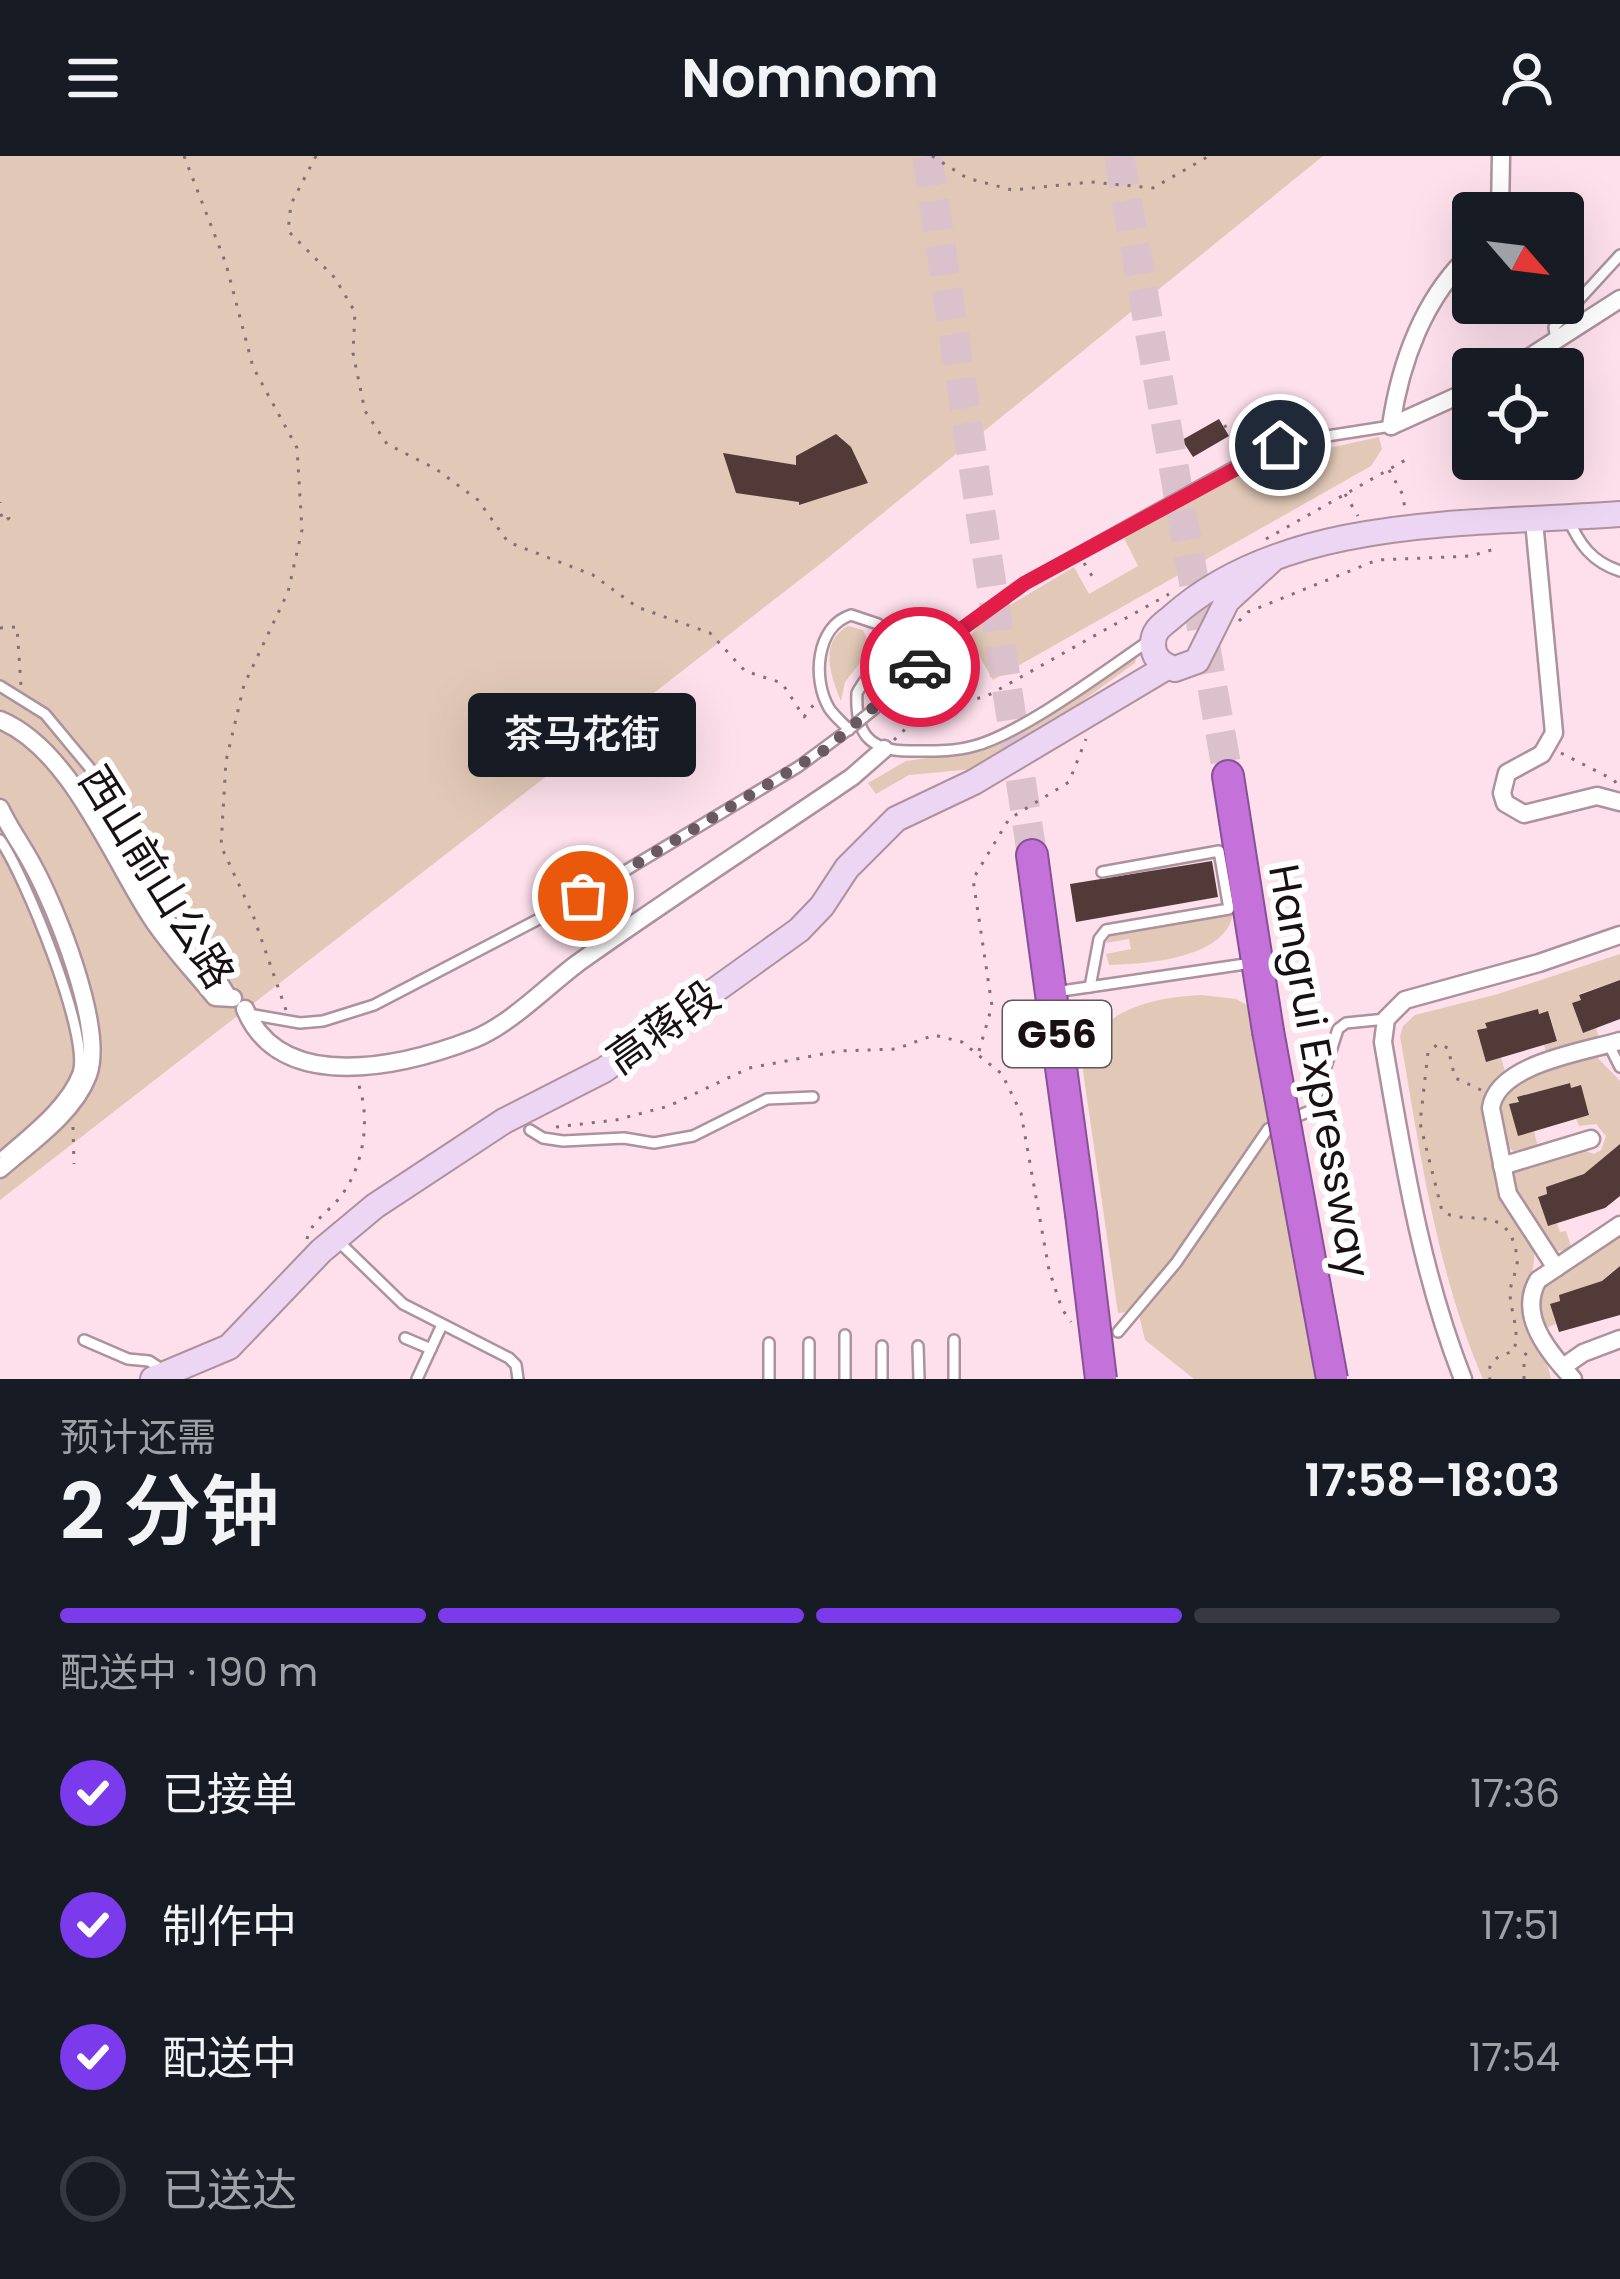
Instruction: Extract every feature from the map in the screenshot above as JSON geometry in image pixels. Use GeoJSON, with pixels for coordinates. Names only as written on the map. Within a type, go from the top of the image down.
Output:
{"type":"FeatureCollection","features":[{"type":"Feature","properties":{"kind":"highway","name":"Hangrui Expressway"},"geometry":{"type":"LineString","coordinates":[[1228,776],[1268,1031],[1333,1379]]}},
{"type":"Feature","properties":{"kind":"highway","name":"G56"},"geometry":{"type":"LineString","coordinates":[[1032,855],[1101,1379]]}},
{"type":"Feature","properties":{"kind":"main road"},"geometry":{"type":"LineString","coordinates":[[1270,549],[1227,601],[1191,666],[1166,667],[1155,655],[1161,629],[1202,593],[1270,549],[1363,535],[1620,514]]}},
{"type":"Feature","properties":{"kind":"main road"},"geometry":{"type":"LineString","coordinates":[[1161,629],[1193,623],[1204,645]]}},
{"type":"Feature","properties":{"kind":"main road","name":"高蒋段"},"geometry":{"type":"LineString","coordinates":[[159,1377],[229,1347],[335,1239],[504,1121],[604,1070],[799,930],[823,906],[847,868],[896,819],[974,782],[1166,667]]}},
{"type":"Feature","properties":{"kind":"street"},"geometry":{"type":"LineString","coordinates":[[1501,156],[1503,192]]}},
{"type":"Feature","properties":{"kind":"street"},"geometry":{"type":"LineString","coordinates":[[1391,426],[1419,327],[1452,276]]}},
{"type":"Feature","properties":{"kind":"street"},"geometry":{"type":"LineString","coordinates":[[1546,348],[1620,299]]}},
{"type":"Feature","properties":{"kind":"street"},"geometry":{"type":"LineString","coordinates":[[1391,426],[1452,398]]}},
{"type":"Feature","properties":{"kind":"street"},"geometry":{"type":"LineString","coordinates":[[1534,521],[1554,734],[1549,747],[1508,773],[1502,793],[1513,810],[1535,814],[1597,796],[1620,802]]}},
{"type":"Feature","properties":{"kind":"street"},"geometry":{"type":"LineString","coordinates":[[0,720],[22,732],[53,762],[104,834],[152,920],[215,997],[239,1004],[254,1031],[290,1059],[338,1066],[383,1062],[478,1038],[579,962],[852,777],[884,749]]}},
{"type":"Feature","properties":{"kind":"street"},"geometry":{"type":"LineString","coordinates":[[0,808],[34,866],[68,948],[93,1048],[88,1076],[68,1107],[0,1168]]}},
{"type":"Feature","properties":{"kind":"street"},"geometry":{"type":"LineString","coordinates":[[1463,1379],[1443,1329],[1412,1213],[1383,1042],[1386,1019],[1405,1000],[1539,963],[1620,934]]}},
{"type":"Feature","properties":{"kind":"street"},"geometry":{"type":"LineString","coordinates":[[1556,1268],[1515,1209],[1491,1108],[1494,1094],[1525,1069],[1614,1043]]}},
{"type":"Feature","properties":{"kind":"street"},"geometry":{"type":"LineString","coordinates":[[1502,1166],[1591,1139]]}},
{"type":"Feature","properties":{"kind":"street"},"geometry":{"type":"LineString","coordinates":[[1620,1225],[1538,1280],[1531,1292],[1540,1338],[1568,1373],[1583,1353],[1620,1339]]}},
{"type":"Feature","properties":{"kind":"lane"},"geometry":{"type":"LineString","coordinates":[[1556,342],[1554,328],[1620,254]]}},
{"type":"Feature","properties":{"kind":"lane","name":"西山前山公路"},"geometry":{"type":"LineString","coordinates":[[0,686],[45,714],[89,767],[239,1004],[261,1019],[323,1021],[374,1005],[532,923],[798,767],[873,710],[988,608],[1079,553],[1280,445],[1391,426]]}},
{"type":"Feature","properties":{"kind":"lane"},"geometry":{"type":"LineString","coordinates":[[1568,518],[1592,557],[1620,571]]}},
{"type":"Feature","properties":{"kind":"lane"},"geometry":{"type":"LineString","coordinates":[[851,728],[829,706],[821,650],[830,628],[851,615],[878,624],[885,641],[884,652],[857,694],[856,709],[865,738],[884,749],[947,751],[993,740],[1161,629]]}},
{"type":"Feature","properties":{"kind":"lane"},"geometry":{"type":"LineString","coordinates":[[0,840],[71,1004],[82,1049],[78,1074],[60,1101],[0,1159]]}},
{"type":"Feature","properties":{"kind":"lane"},"geometry":{"type":"LineString","coordinates":[[1090,987],[1100,938],[1106,930],[1229,909],[1219,851],[1102,872]]}},
{"type":"Feature","properties":{"kind":"lane"},"geometry":{"type":"LineString","coordinates":[[1051,993],[1257,962]]}},
{"type":"Feature","properties":{"kind":"lane"},"geometry":{"type":"LineString","coordinates":[[1118,1333],[1176,1263],[1268,1130],[1312,1110],[1338,1029],[1346,1023],[1386,1019]]}},
{"type":"Feature","properties":{"kind":"lane"},"geometry":{"type":"LineString","coordinates":[[1614,1043],[1620,1066]]}},
{"type":"Feature","properties":{"kind":"lane"},"geometry":{"type":"LineString","coordinates":[[530,1130],[563,1141],[624,1138],[654,1143],[693,1136],[767,1099],[813,1097]]}},
{"type":"Feature","properties":{"kind":"lane"},"geometry":{"type":"LineString","coordinates":[[1288,1120],[1333,1379]]}},
{"type":"Feature","properties":{"kind":"lane"},"geometry":{"type":"LineString","coordinates":[[335,1239],[394,1296],[441,1327],[508,1358],[516,1365],[518,1379]]}},
{"type":"Feature","properties":{"kind":"lane"},"geometry":{"type":"LineString","coordinates":[[417,1379],[441,1327]]}},
{"type":"Feature","properties":{"kind":"lane"},"geometry":{"type":"LineString","coordinates":[[845,1335],[845,1379]]}},
{"type":"Feature","properties":{"kind":"lane"},"geometry":{"type":"LineString","coordinates":[[405,1338],[431,1348]]}},
{"type":"Feature","properties":{"kind":"lane"},"geometry":{"type":"LineString","coordinates":[[84,1340],[128,1359],[149,1360],[160,1366],[159,1377]]}},
{"type":"Feature","properties":{"kind":"lane"},"geometry":{"type":"LineString","coordinates":[[954,1340],[954,1379]]}},
{"type":"Feature","properties":{"kind":"lane"},"geometry":{"type":"LineString","coordinates":[[769,1343],[769,1379]]}},
{"type":"Feature","properties":{"kind":"lane"},"geometry":{"type":"LineString","coordinates":[[809,1343],[809,1379]]}},
{"type":"Feature","properties":{"kind":"lane"},"geometry":{"type":"LineString","coordinates":[[882,1346],[882,1379]]}},
{"type":"Feature","properties":{"kind":"lane"},"geometry":{"type":"LineString","coordinates":[[918,1346],[919,1379]]}},
{"type":"Feature","properties":{"kind":"path"},"geometry":{"type":"LineString","coordinates":[[184,156],[226,264],[253,367],[296,448],[302,530],[288,592],[244,685],[226,761],[221,845],[253,915],[290,1023]]}},
{"type":"Feature","properties":{"kind":"path"},"geometry":{"type":"LineString","coordinates":[[316,156],[291,204],[288,231],[334,278],[355,312],[353,352],[365,411],[388,444],[436,469],[478,500],[508,542],[593,575],[637,607],[710,632],[745,671],[782,683],[792,692],[804,717],[824,692]]}},
{"type":"Feature","properties":{"kind":"path"},"geometry":{"type":"LineString","coordinates":[[932,156],[967,178],[1012,190],[1090,182],[1153,188],[1209,156]]}},
{"type":"Feature","properties":{"kind":"path"},"geometry":{"type":"LineString","coordinates":[[1224,428],[1228,425],[1248,459]]}},
{"type":"Feature","properties":{"kind":"path"},"geometry":{"type":"LineString","coordinates":[[1270,549],[1345,494],[1409,458]]}},
{"type":"Feature","properties":{"kind":"path"},"geometry":{"type":"LineString","coordinates":[[1389,470],[1403,495]]}},
{"type":"Feature","properties":{"kind":"path"},"geometry":{"type":"LineString","coordinates":[[1345,494],[1361,522]]}},
{"type":"Feature","properties":{"kind":"path"},"geometry":{"type":"LineString","coordinates":[[0,516],[6,513],[9,518],[0,525]]}},
{"type":"Feature","properties":{"kind":"path"},"geometry":{"type":"LineString","coordinates":[[1254,610],[1377,560],[1471,556],[1498,548]]}},
{"type":"Feature","properties":{"kind":"path"},"geometry":{"type":"LineString","coordinates":[[1079,553],[1092,576],[1098,572]]}},
{"type":"Feature","properties":{"kind":"path"},"geometry":{"type":"LineString","coordinates":[[884,749],[922,712],[988,696],[1186,584]]}},
{"type":"Feature","properties":{"kind":"path"},"geometry":{"type":"LineString","coordinates":[[0,628],[17,627],[22,700]]}},
{"type":"Feature","properties":{"kind":"path"},"geometry":{"type":"LineString","coordinates":[[1549,747],[1607,776]]}},
{"type":"Feature","properties":{"kind":"path"},"geometry":{"type":"LineString","coordinates":[[530,1130],[616,1120],[669,1106],[748,1068],[839,1051],[896,1049],[934,1035],[962,1042],[1002,1074],[1013,1092],[1028,1145],[1049,1270],[1062,1310],[1076,1330]]}},
{"type":"Feature","properties":{"kind":"path"},"geometry":{"type":"LineString","coordinates":[[1490,1379],[1496,1357],[1513,1352],[1518,1340],[1510,1290],[1518,1263],[1516,1251],[1511,1237],[1494,1221],[1474,1215],[1451,1217],[1442,1211],[1420,1123],[1428,1052],[1443,1045],[1450,1052],[1455,1078],[1494,1094]]}},
{"type":"Feature","properties":{"kind":"path"},"geometry":{"type":"LineString","coordinates":[[304,1269],[307,1231],[340,1197],[361,1151],[365,1111],[360,1087],[338,1066]]}},
{"type":"Feature","properties":{"kind":"path"},"geometry":{"type":"LineString","coordinates":[[68,1107],[76,1141],[74,1164]]}},
{"type":"Feature","properties":{"kind":"path"},"geometry":{"type":"LineString","coordinates":[[1524,1379],[1524,1356],[1540,1338]]}},
{"type":"Feature","properties":{"kind":"shaded area"},"geometry":{"type":"Polygon","coordinates":[[[0,156],[1323,156],[824,561],[0,1200],[0,156]]]}},
{"type":"Feature","properties":{"kind":"shaded area"},"geometry":{"type":"Polygon","coordinates":[[[1379,437],[1382,449],[1371,466],[993,680],[969,638],[980,623],[1074,567],[1089,594],[1138,566],[1124,538],[1261,463],[1379,437]]]}},
{"type":"Feature","properties":{"kind":"shaded area"},"geometry":{"type":"Polygon","coordinates":[[[848,626],[863,630],[869,643],[845,682],[841,701],[830,650],[848,626]]]}},
{"type":"Feature","properties":{"kind":"shaded area"},"geometry":{"type":"Polygon","coordinates":[[[1137,654],[1135,663],[1046,727],[974,769],[909,775],[876,794],[868,783],[906,761],[991,744],[1137,654]]]}},
{"type":"Feature","properties":{"kind":"shaded area"},"geometry":{"type":"Polygon","coordinates":[[[1233,914],[1227,929],[1200,950],[1162,960],[1109,965],[1106,954],[1131,949],[1129,939],[1106,943],[1110,936],[1233,914]]]}},
{"type":"Feature","properties":{"kind":"shaded area"},"geometry":{"type":"Polygon","coordinates":[[[1620,954],[1620,980],[1579,994],[1581,1000],[1572,1003],[1583,1033],[1596,1028],[1600,1041],[1547,1055],[1544,1045],[1557,1040],[1549,1012],[1539,1014],[1537,1009],[1505,1024],[1503,1018],[1486,1023],[1487,1028],[1478,1031],[1501,1057],[1506,1075],[1486,1098],[1534,1249],[1526,1316],[1551,1379],[1483,1379],[1453,1296],[1431,1210],[1400,1036],[1403,1026],[1415,1015],[1620,954]]]}},
{"type":"Feature","properties":{"kind":"shaded area"},"geometry":{"type":"Polygon","coordinates":[[[1202,995],[1236,999],[1249,1006],[1321,1379],[1194,1379],[1145,1340],[1138,1311],[1118,1313],[1082,1064],[1099,1031],[1112,1019],[1146,1003],[1202,995]]]}},
{"type":"Feature","properties":{"kind":"shaded area"},"geometry":{"type":"Polygon","coordinates":[[[1595,1055],[1620,1081],[1620,1147],[1592,1168],[1596,1174],[1546,1187],[1547,1194],[1539,1197],[1548,1225],[1557,1223],[1560,1232],[1566,1231],[1572,1249],[1557,1251],[1518,1205],[1510,1177],[1517,1167],[1577,1148],[1594,1154],[1601,1150],[1606,1136],[1596,1124],[1579,1126],[1581,1086],[1571,1088],[1569,1083],[1518,1097],[1519,1102],[1510,1104],[1534,1131],[1539,1151],[1521,1156],[1507,1147],[1496,1102],[1525,1075],[1595,1055]]]}},
{"type":"Feature","properties":{"kind":"shaded area"},"geometry":{"type":"Polygon","coordinates":[[[1620,1234],[1620,1266],[1606,1277],[1611,1284],[1559,1295],[1560,1301],[1551,1305],[1556,1324],[1543,1329],[1536,1302],[1539,1292],[1620,1234]]]}},
{"type":"Feature","properties":{"kind":"building"},"geometry":{"type":"Polygon","coordinates":[[[1219,419],[1229,436],[1193,457],[1182,440],[1219,419]]]}},
{"type":"Feature","properties":{"kind":"building"},"geometry":{"type":"Polygon","coordinates":[[[836,434],[851,447],[868,483],[799,505],[736,493],[723,453],[796,465],[796,456],[836,434]]]}},
{"type":"Feature","properties":{"kind":"building"},"geometry":{"type":"Polygon","coordinates":[[[1212,861],[1218,897],[1076,922],[1070,884],[1212,861]]]}},
{"type":"Feature","properties":{"kind":"building"},"geometry":{"type":"Polygon","coordinates":[[[1620,980],[1620,1019],[1583,1033],[1572,1003],[1581,1000],[1579,995],[1620,980]]]}},
{"type":"Feature","properties":{"kind":"building"},"geometry":{"type":"Polygon","coordinates":[[[1538,1009],[1539,1014],[1548,1011],[1557,1041],[1486,1062],[1477,1030],[1487,1028],[1485,1023],[1538,1009]]]}},
{"type":"Feature","properties":{"kind":"building"},"geometry":{"type":"Polygon","coordinates":[[[1570,1083],[1571,1088],[1581,1085],[1589,1115],[1518,1136],[1509,1104],[1519,1102],[1517,1097],[1570,1083]]]}},
{"type":"Feature","properties":{"kind":"building"},"geometry":{"type":"Polygon","coordinates":[[[1620,1144],[1620,1196],[1605,1208],[1548,1226],[1538,1197],[1547,1194],[1546,1187],[1584,1174],[1620,1144]]]}},
{"type":"Feature","properties":{"kind":"building"},"geometry":{"type":"Polygon","coordinates":[[[1620,1266],[1620,1315],[1559,1332],[1550,1304],[1560,1301],[1559,1295],[1602,1281],[1620,1266]]]}},
{"type":"Feature","properties":{"kind":"tunnel"},"geometry":{"type":"LineString","coordinates":[[927,156],[1032,855]]}},
{"type":"Feature","properties":{"kind":"tunnel"},"geometry":{"type":"LineString","coordinates":[[1119,156],[1228,776]]}},
{"type":"Feature","properties":{"kind":"way so far"},"geometry":{"type":"LineString","coordinates":[[583,896],[826,749],[920,667]]}},
{"type":"Feature","properties":{"kind":"place","name":"茶马花街"},"geometry":{"type":"Point","coordinates":[583,896]}},
{"type":"Feature","properties":{"kind":"route"},"geometry":{"type":"LineString","coordinates":[[920,667],[1025,583],[1280,445]]}}]}
